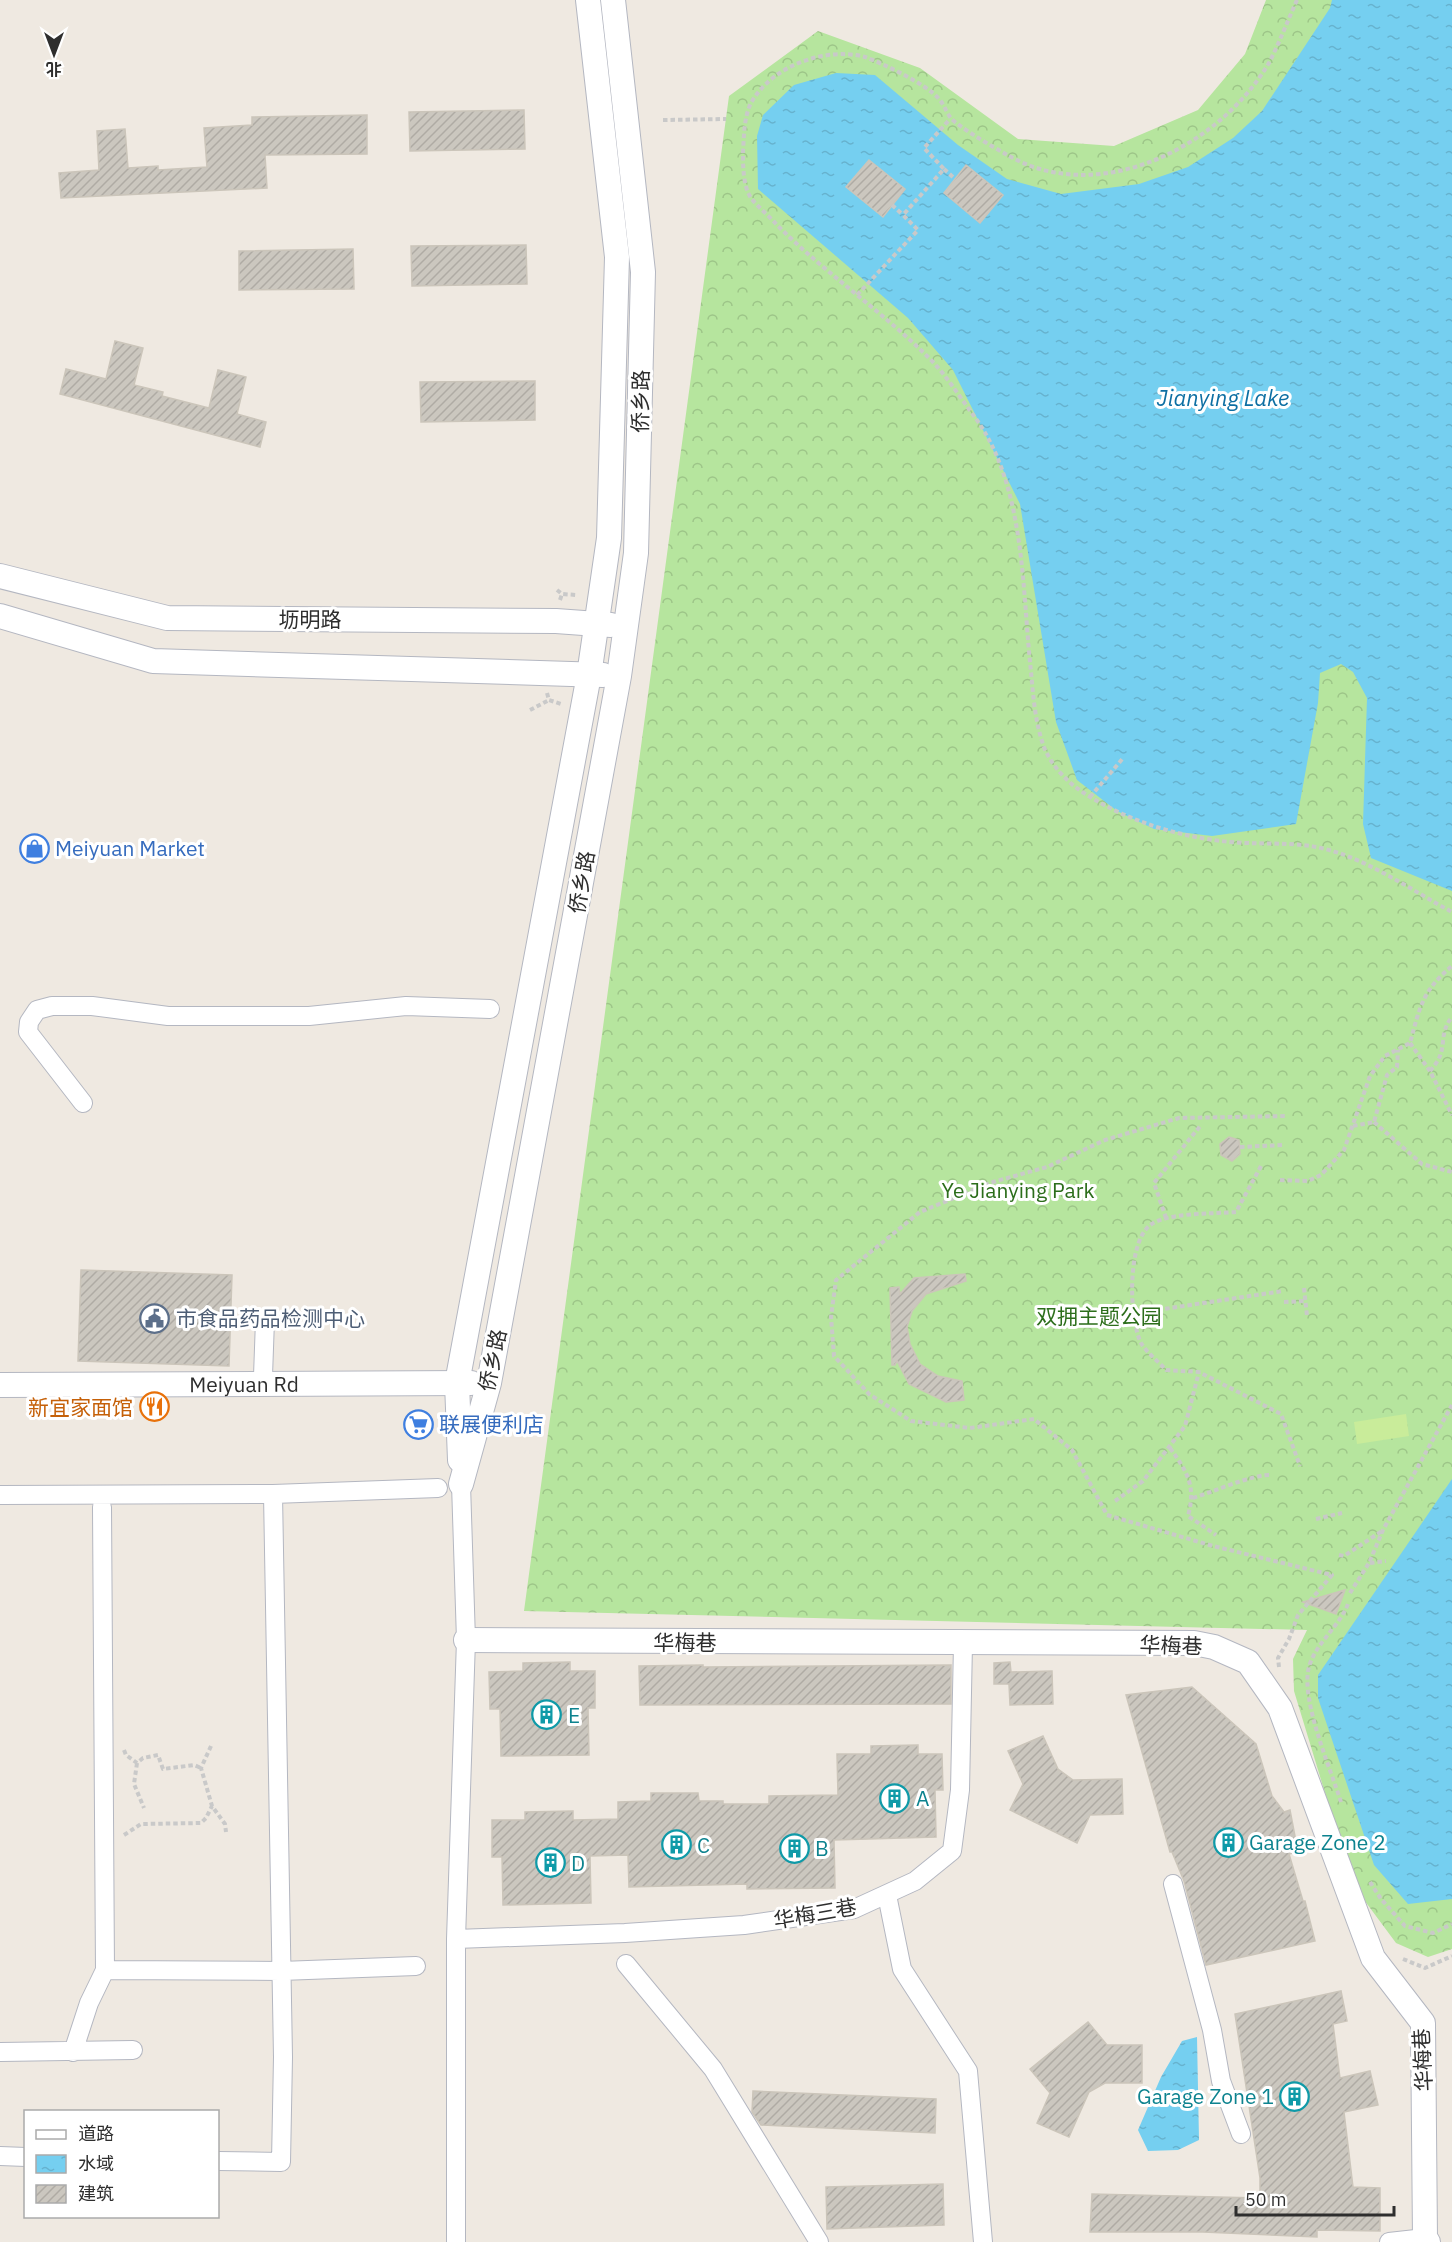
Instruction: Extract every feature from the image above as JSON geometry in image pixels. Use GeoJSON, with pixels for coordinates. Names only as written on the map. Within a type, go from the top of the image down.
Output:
{"type":"FeatureCollection","features":[{"type":"Feature","properties":{"kind":"street","name":"侨乡路"},"geometry":{"type":"LineString","coordinates":[[450,1486],[457,1383],[589,675],[609,538],[617,258],[588,0]]}},
{"type":"Feature","properties":{"kind":"street","name":"侨乡路"},"geometry":{"type":"LineString","coordinates":[[450,1486],[489,1383],[619,676],[636,553],[643,272],[613,0]]}},
{"type":"Feature","properties":{"kind":"street","name":"坜明路"},"geometry":{"type":"LineString","coordinates":[[0,576],[167,618],[556,621],[625,625]]}},
{"type":"Feature","properties":{"kind":"street"},"geometry":{"type":"LineString","coordinates":[[0,616],[153,661],[619,676]]}},
{"type":"Feature","properties":{"kind":"street"},"geometry":{"type":"LineString","coordinates":[[83,1103],[28,1032],[29,1022],[37,1010],[52,1006],[92,1006],[168,1016],[309,1016],[406,1006],[490,1008]]}},
{"type":"Feature","properties":{"kind":"street"},"geometry":{"type":"LineString","coordinates":[[263,1376],[265,1320]]}},
{"type":"Feature","properties":{"kind":"street","name":"Meiyuan Rd"},"geometry":{"type":"LineString","coordinates":[[0,1385],[489,1383]]}},
{"type":"Feature","properties":{"kind":"street"},"geometry":{"type":"LineString","coordinates":[[0,1496],[273,1494],[450,1486],[466,1640],[456,1939],[456,2242]]}},
{"type":"Feature","properties":{"kind":"street"},"geometry":{"type":"LineString","coordinates":[[219,2161],[281,2162],[281,1971],[273,1494]]}},
{"type":"Feature","properties":{"kind":"street"},"geometry":{"type":"LineString","coordinates":[[73,2052],[89,2003],[105,1970],[102,1506]]}},
{"type":"Feature","properties":{"kind":"street","name":"华梅巷"},"geometry":{"type":"LineString","coordinates":[[466,1640],[963,1644],[1194,1643],[1214,1647],[1248,1662],[1280,1708],[1373,1958],[1423,2023],[1427,2240]]}},
{"type":"Feature","properties":{"kind":"street","name":"华梅三巷"},"geometry":{"type":"LineString","coordinates":[[456,1939],[744,1925],[854,1909],[915,1881],[952,1851],[960,1790],[963,1644]]}},
{"type":"Feature","properties":{"kind":"street"},"geometry":{"type":"LineString","coordinates":[[1173,1884],[1212,2030],[1221,2081],[1241,2134]]}},
{"type":"Feature","properties":{"kind":"street"},"geometry":{"type":"LineString","coordinates":[[887,1895],[902,1969],[968,2071],[983,2242]]}},
{"type":"Feature","properties":{"kind":"street"},"geometry":{"type":"LineString","coordinates":[[626,1964],[713,2069],[819,2242]]}},
{"type":"Feature","properties":{"kind":"street"},"geometry":{"type":"LineString","coordinates":[[105,1970],[281,1971],[416,1966]]}},
{"type":"Feature","properties":{"kind":"street"},"geometry":{"type":"LineString","coordinates":[[0,2052],[133,2050]]}},
{"type":"Feature","properties":{"kind":"street"},"geometry":{"type":"LineString","coordinates":[[0,2156],[24,2157]]}},
{"type":"Feature","properties":{"kind":"street"},"geometry":{"type":"LineString","coordinates":[[1389,2242],[1427,2240]]}},
{"type":"Feature","properties":{"kind":"path"},"geometry":{"type":"LineString","coordinates":[[1297,0],[1269,62],[1240,99],[1211,129],[1184,146],[1150,161],[1096,176],[1048,173],[1013,158],[950,119],[938,97],[902,75],[863,57],[828,55],[803,61],[777,74],[751,103],[744,128],[743,167],[748,195],[792,239],[931,359],[986,433],[1009,492],[1019,554],[1036,714],[1045,749],[1067,781],[1090,797],[1140,822],[1174,833],[1230,842],[1301,844],[1327,849],[1350,857],[1452,912]]}},
{"type":"Feature","properties":{"kind":"path"},"geometry":{"type":"LineString","coordinates":[[663,120],[726,119]]}},
{"type":"Feature","properties":{"kind":"path"},"geometry":{"type":"LineString","coordinates":[[950,119],[924,148],[955,179]]}},
{"type":"Feature","properties":{"kind":"path"},"geometry":{"type":"LineString","coordinates":[[903,214],[944,169]]}},
{"type":"Feature","properties":{"kind":"path"},"geometry":{"type":"LineString","coordinates":[[857,295],[918,230],[892,206]]}},
{"type":"Feature","properties":{"kind":"path"},"geometry":{"type":"LineString","coordinates":[[557,590],[562,594],[576,595]]}},
{"type":"Feature","properties":{"kind":"path"},"geometry":{"type":"LineString","coordinates":[[559,603],[562,594]]}},
{"type":"Feature","properties":{"kind":"path"},"geometry":{"type":"LineString","coordinates":[[546,689],[549,700]]}},
{"type":"Feature","properties":{"kind":"path"},"geometry":{"type":"LineString","coordinates":[[530,710],[549,700],[561,704]]}},
{"type":"Feature","properties":{"kind":"path"},"geometry":{"type":"LineString","coordinates":[[1090,797],[1124,757]]}},
{"type":"Feature","properties":{"kind":"path"},"geometry":{"type":"LineString","coordinates":[[1280,1180],[1308,1181],[1321,1175],[1344,1150],[1370,1076],[1385,1056],[1410,1043],[1421,1004],[1433,982],[1452,966]]}},
{"type":"Feature","properties":{"kind":"path"},"geometry":{"type":"LineString","coordinates":[[1430,1071],[1442,1058],[1446,1024],[1452,1017]]}},
{"type":"Feature","properties":{"kind":"path"},"geometry":{"type":"LineString","coordinates":[[1410,1043],[1430,1071],[1452,1115]]}},
{"type":"Feature","properties":{"kind":"path"},"geometry":{"type":"LineString","coordinates":[[1374,1122],[1387,1075],[1397,1068],[1398,1050]]}},
{"type":"Feature","properties":{"kind":"path"},"geometry":{"type":"LineString","coordinates":[[1287,1116],[1179,1118],[1105,1140],[1047,1167],[993,1182],[920,1212],[836,1280],[831,1317],[834,1356],[869,1394],[911,1421],[970,1428],[1034,1419],[1072,1450],[1107,1515],[1213,1546],[1332,1575]]}},
{"type":"Feature","properties":{"kind":"path"},"geometry":{"type":"LineString","coordinates":[[1353,1126],[1374,1122]]}},
{"type":"Feature","properties":{"kind":"path"},"geometry":{"type":"LineString","coordinates":[[1374,1122],[1422,1164],[1452,1172]]}},
{"type":"Feature","properties":{"kind":"path"},"geometry":{"type":"LineString","coordinates":[[1166,1218],[1155,1183],[1201,1125]]}},
{"type":"Feature","properties":{"kind":"path"},"geometry":{"type":"LineString","coordinates":[[1240,1147],[1284,1145]]}},
{"type":"Feature","properties":{"kind":"path"},"geometry":{"type":"LineString","coordinates":[[1261,1166],[1236,1212],[1166,1218],[1148,1227],[1137,1250],[1132,1281],[1132,1313],[1142,1344],[1166,1370],[1199,1372],[1281,1414],[1300,1466]]}},
{"type":"Feature","properties":{"kind":"path"},"geometry":{"type":"LineString","coordinates":[[1304,1288],[1307,1316]]}},
{"type":"Feature","properties":{"kind":"path"},"geometry":{"type":"LineString","coordinates":[[1090,1320],[1283,1291]]}},
{"type":"Feature","properties":{"kind":"path"},"geometry":{"type":"LineString","coordinates":[[1284,1302],[1305,1301]]}},
{"type":"Feature","properties":{"kind":"path"},"geometry":{"type":"LineString","coordinates":[[1115,1501],[1143,1481],[1185,1426],[1199,1372]]}},
{"type":"Feature","properties":{"kind":"path"},"geometry":{"type":"LineString","coordinates":[[1350,1593],[1370,1563],[1383,1530],[1452,1405]]}},
{"type":"Feature","properties":{"kind":"path"},"geometry":{"type":"LineString","coordinates":[[1170,1448],[1191,1483],[1192,1498],[1188,1516],[1216,1535]]}},
{"type":"Feature","properties":{"kind":"path"},"geometry":{"type":"LineString","coordinates":[[1192,1498],[1239,1484],[1257,1474],[1271,1475]]}},
{"type":"Feature","properties":{"kind":"path"},"geometry":{"type":"LineString","coordinates":[[1316,1519],[1342,1513]]}},
{"type":"Feature","properties":{"kind":"path"},"geometry":{"type":"LineString","coordinates":[[1339,1555],[1344,1556],[1383,1530]]}},
{"type":"Feature","properties":{"kind":"path"},"geometry":{"type":"LineString","coordinates":[[1370,1563],[1386,1561]]}},
{"type":"Feature","properties":{"kind":"path"},"geometry":{"type":"LineString","coordinates":[[1342,1805],[1307,1695],[1309,1667],[1328,1635],[1342,1621],[1348,1604]]}},
{"type":"Feature","properties":{"kind":"path"},"geometry":{"type":"LineString","coordinates":[[211,1746],[201,1768],[212,1806],[225,1824],[226,1832]]}},
{"type":"Feature","properties":{"kind":"path"},"geometry":{"type":"LineString","coordinates":[[124,1750],[126,1755],[136,1763]]}},
{"type":"Feature","properties":{"kind":"path"},"geometry":{"type":"LineString","coordinates":[[144,1808],[134,1784],[136,1763],[143,1758],[158,1755],[163,1769],[194,1765],[201,1768]]}},
{"type":"Feature","properties":{"kind":"path"},"geometry":{"type":"LineString","coordinates":[[123,1835],[141,1824],[201,1823],[212,1806]]}},
{"type":"Feature","properties":{"kind":"path"},"geometry":{"type":"LineString","coordinates":[[1369,1880],[1381,1899],[1405,1926],[1433,1933],[1452,1924]]}},
{"type":"Feature","properties":{"kind":"green space","name":"Ye Jianying Park"},"geometry":{"type":"Polygon","coordinates":[[[1266,0],[1452,0],[1452,1949],[1428,1957],[1396,1943],[1353,1885],[1294,1691],[1293,1659],[1307,1630],[524,1611],[729,96],[818,31],[920,68],[1018,139],[1114,146],[1198,110],[1245,54],[1266,0]]]}},
{"type":"Feature","properties":{"kind":"green space"},"geometry":{"type":"Polygon","coordinates":[[[1406,1414],[1409,1436],[1357,1444],[1354,1422],[1406,1414]]]}},
{"type":"Feature","properties":{"kind":"water","name":"Jianying Lake"},"geometry":{"type":"Polygon","coordinates":[[[1332,0],[1452,0],[1452,891],[1371,858],[1363,824],[1367,698],[1353,672],[1341,664],[1320,673],[1318,703],[1296,824],[1212,836],[1154,829],[1117,811],[1077,780],[1056,722],[1020,504],[953,370],[908,318],[758,189],[757,136],[763,115],[794,85],[836,73],[875,75],[958,145],[1007,179],[1061,194],[1139,184],[1188,167],[1233,138],[1262,111],[1330,8],[1332,0]]]}},
{"type":"Feature","properties":{"kind":"water"},"geometry":{"type":"Polygon","coordinates":[[[1452,1479],[1452,1899],[1408,1904],[1374,1865],[1318,1698],[1318,1675],[1452,1479]]]}},
{"type":"Feature","properties":{"kind":"water"},"geometry":{"type":"Polygon","coordinates":[[[1197,2037],[1199,2140],[1178,2150],[1148,2151],[1138,2130],[1161,2077],[1182,2041],[1197,2037]]]}},
{"type":"Feature","properties":{"kind":"building"},"geometry":{"type":"Polygon","coordinates":[[[524,110],[525,149],[410,151],[409,112],[524,110]]]}},
{"type":"Feature","properties":{"kind":"building"},"geometry":{"type":"Polygon","coordinates":[[[367,115],[367,154],[265,155],[267,188],[61,198],[59,173],[99,170],[97,131],[125,129],[128,168],[158,166],[158,170],[207,167],[204,128],[252,125],[252,117],[367,115]]]}},
{"type":"Feature","properties":{"kind":"building"},"geometry":{"type":"Polygon","coordinates":[[[869,160],[905,189],[883,217],[846,187],[869,160]]]}},
{"type":"Feature","properties":{"kind":"building"},"geometry":{"type":"Polygon","coordinates":[[[966,165],[1003,195],[980,223],[944,193],[966,165]]]}},
{"type":"Feature","properties":{"kind":"building"},"geometry":{"type":"Polygon","coordinates":[[[526,245],[527,284],[412,286],[411,246],[526,245]]]}},
{"type":"Feature","properties":{"kind":"building"},"geometry":{"type":"Polygon","coordinates":[[[353,249],[354,289],[239,290],[239,251],[353,249]]]}},
{"type":"Feature","properties":{"kind":"building"},"geometry":{"type":"Polygon","coordinates":[[[115,341],[143,348],[134,385],[163,392],[162,396],[209,408],[218,370],[246,377],[237,414],[266,422],[260,447],[60,394],[66,369],[106,379],[115,341]]]}},
{"type":"Feature","properties":{"kind":"building"},"geometry":{"type":"Polygon","coordinates":[[[535,381],[535,420],[421,422],[420,382],[535,381]]]}},
{"type":"Feature","properties":{"kind":"building"},"geometry":{"type":"Polygon","coordinates":[[[1229,1137],[1239,1140],[1240,1154],[1232,1161],[1221,1155],[1220,1144],[1229,1137]]]}},
{"type":"Feature","properties":{"kind":"building","name":"市食品药品检测中心"},"geometry":{"type":"Polygon","coordinates":[[[81,1270],[232,1275],[229,1366],[78,1361],[81,1270]]]}},
{"type":"Feature","properties":{"kind":"building"},"geometry":{"type":"Polygon","coordinates":[[[965,1274],[966,1281],[926,1294],[912,1311],[907,1327],[910,1344],[920,1364],[938,1376],[962,1381],[964,1400],[946,1402],[909,1384],[897,1361],[895,1365],[892,1365],[890,1288],[899,1287],[900,1294],[914,1278],[965,1274]]]}},
{"type":"Feature","properties":{"kind":"building"},"geometry":{"type":"Polygon","coordinates":[[[1345,1590],[1336,1614],[1303,1602],[1345,1590]]]}},
{"type":"Feature","properties":{"kind":"building","name":"E"},"geometry":{"type":"Polygon","coordinates":[[[570,1662],[570,1671],[595,1671],[595,1708],[588,1708],[589,1755],[501,1756],[500,1709],[490,1709],[489,1672],[523,1671],[523,1663],[570,1662]]]}},
{"type":"Feature","properties":{"kind":"building"},"geometry":{"type":"Polygon","coordinates":[[[1010,1662],[1011,1672],[1052,1671],[1053,1704],[1010,1705],[1009,1684],[994,1684],[994,1663],[1010,1662]]]}},
{"type":"Feature","properties":{"kind":"building"},"geometry":{"type":"Polygon","coordinates":[[[703,1665],[703,1667],[951,1665],[951,1704],[640,1705],[639,1666],[703,1665]]]}},
{"type":"Feature","properties":{"kind":"building","name":"Garage Zone 2"},"geometry":{"type":"Polygon","coordinates":[[[1192,1687],[1256,1744],[1272,1796],[1284,1812],[1290,1810],[1298,1852],[1289,1854],[1303,1901],[1305,1901],[1315,1941],[1206,1965],[1184,1881],[1172,1852],[1170,1852],[1126,1695],[1192,1687]]]}},
{"type":"Feature","properties":{"kind":"building"},"geometry":{"type":"Polygon","coordinates":[[[1043,1736],[1058,1769],[1073,1780],[1122,1779],[1123,1814],[1090,1815],[1077,1843],[1010,1810],[1023,1784],[1008,1751],[1043,1736]]]}},
{"type":"Feature","properties":{"kind":"building"},"geometry":{"type":"Polygon","coordinates":[[[918,1745],[918,1754],[942,1754],[943,1790],[935,1790],[936,1837],[834,1840],[835,1888],[747,1889],[747,1884],[629,1887],[628,1855],[590,1856],[591,1903],[503,1905],[502,1857],[492,1857],[492,1820],[525,1820],[525,1812],[573,1811],[573,1820],[618,1819],[618,1802],[651,1801],[651,1793],[698,1793],[699,1801],[723,1801],[723,1804],[769,1804],[769,1796],[838,1795],[837,1754],[871,1754],[871,1746],[918,1745]]]}},
{"type":"Feature","properties":{"kind":"building"},"geometry":{"type":"Polygon","coordinates":[[[1341,1991],[1347,2021],[1333,2024],[1340,2078],[1370,2071],[1378,2105],[1344,2112],[1353,2187],[1380,2188],[1380,2231],[1317,2230],[1317,2237],[1203,2232],[1090,2232],[1092,2194],[1260,2198],[1260,2178],[1235,2014],[1341,1991]]]}},
{"type":"Feature","properties":{"kind":"building"},"geometry":{"type":"Polygon","coordinates":[[[1088,2022],[1107,2045],[1142,2045],[1142,2083],[1105,2083],[1089,2092],[1069,2137],[1037,2123],[1050,2093],[1030,2069],[1088,2022]]]}},
{"type":"Feature","properties":{"kind":"building"},"geometry":{"type":"Polygon","coordinates":[[[753,2091],[936,2099],[935,2133],[761,2125],[752,2112],[753,2091]]]}},
{"type":"Feature","properties":{"kind":"building"},"geometry":{"type":"Polygon","coordinates":[[[943,2184],[944,2225],[827,2229],[826,2187],[943,2184]]]}},
{"type":"Feature","properties":{"kind":"place","name":"Meiyuan Market"},"geometry":{"type":"Point","coordinates":[34,848]}},
{"type":"Feature","properties":{"kind":"place","name":"市食品药品检测中心"},"geometry":{"type":"Point","coordinates":[155,1318]}},
{"type":"Feature","properties":{"kind":"place","name":"新宜家面馆"},"geometry":{"type":"Point","coordinates":[154,1407]}},
{"type":"Feature","properties":{"kind":"place","name":"联展便利店"},"geometry":{"type":"Point","coordinates":[418,1424]}},
{"type":"Feature","properties":{"kind":"place","name":"E"},"geometry":{"type":"Point","coordinates":[547,1715]}},
{"type":"Feature","properties":{"kind":"place","name":"A"},"geometry":{"type":"Point","coordinates":[895,1798]}},
{"type":"Feature","properties":{"kind":"place","name":"Garage Zone 2"},"geometry":{"type":"Point","coordinates":[1228,1842]}},
{"type":"Feature","properties":{"kind":"place","name":"C"},"geometry":{"type":"Point","coordinates":[676,1845]}},
{"type":"Feature","properties":{"kind":"place","name":"B"},"geometry":{"type":"Point","coordinates":[794,1848]}},
{"type":"Feature","properties":{"kind":"place","name":"D"},"geometry":{"type":"Point","coordinates":[550,1863]}},
{"type":"Feature","properties":{"kind":"place","name":"Garage Zone 1"},"geometry":{"type":"Point","coordinates":[1295,2096]}},
{"type":"Feature","properties":{"kind":"park label","name":"双拥主题公园"},"geometry":{"type":"Point","coordinates":[1099,1316]}}]}
